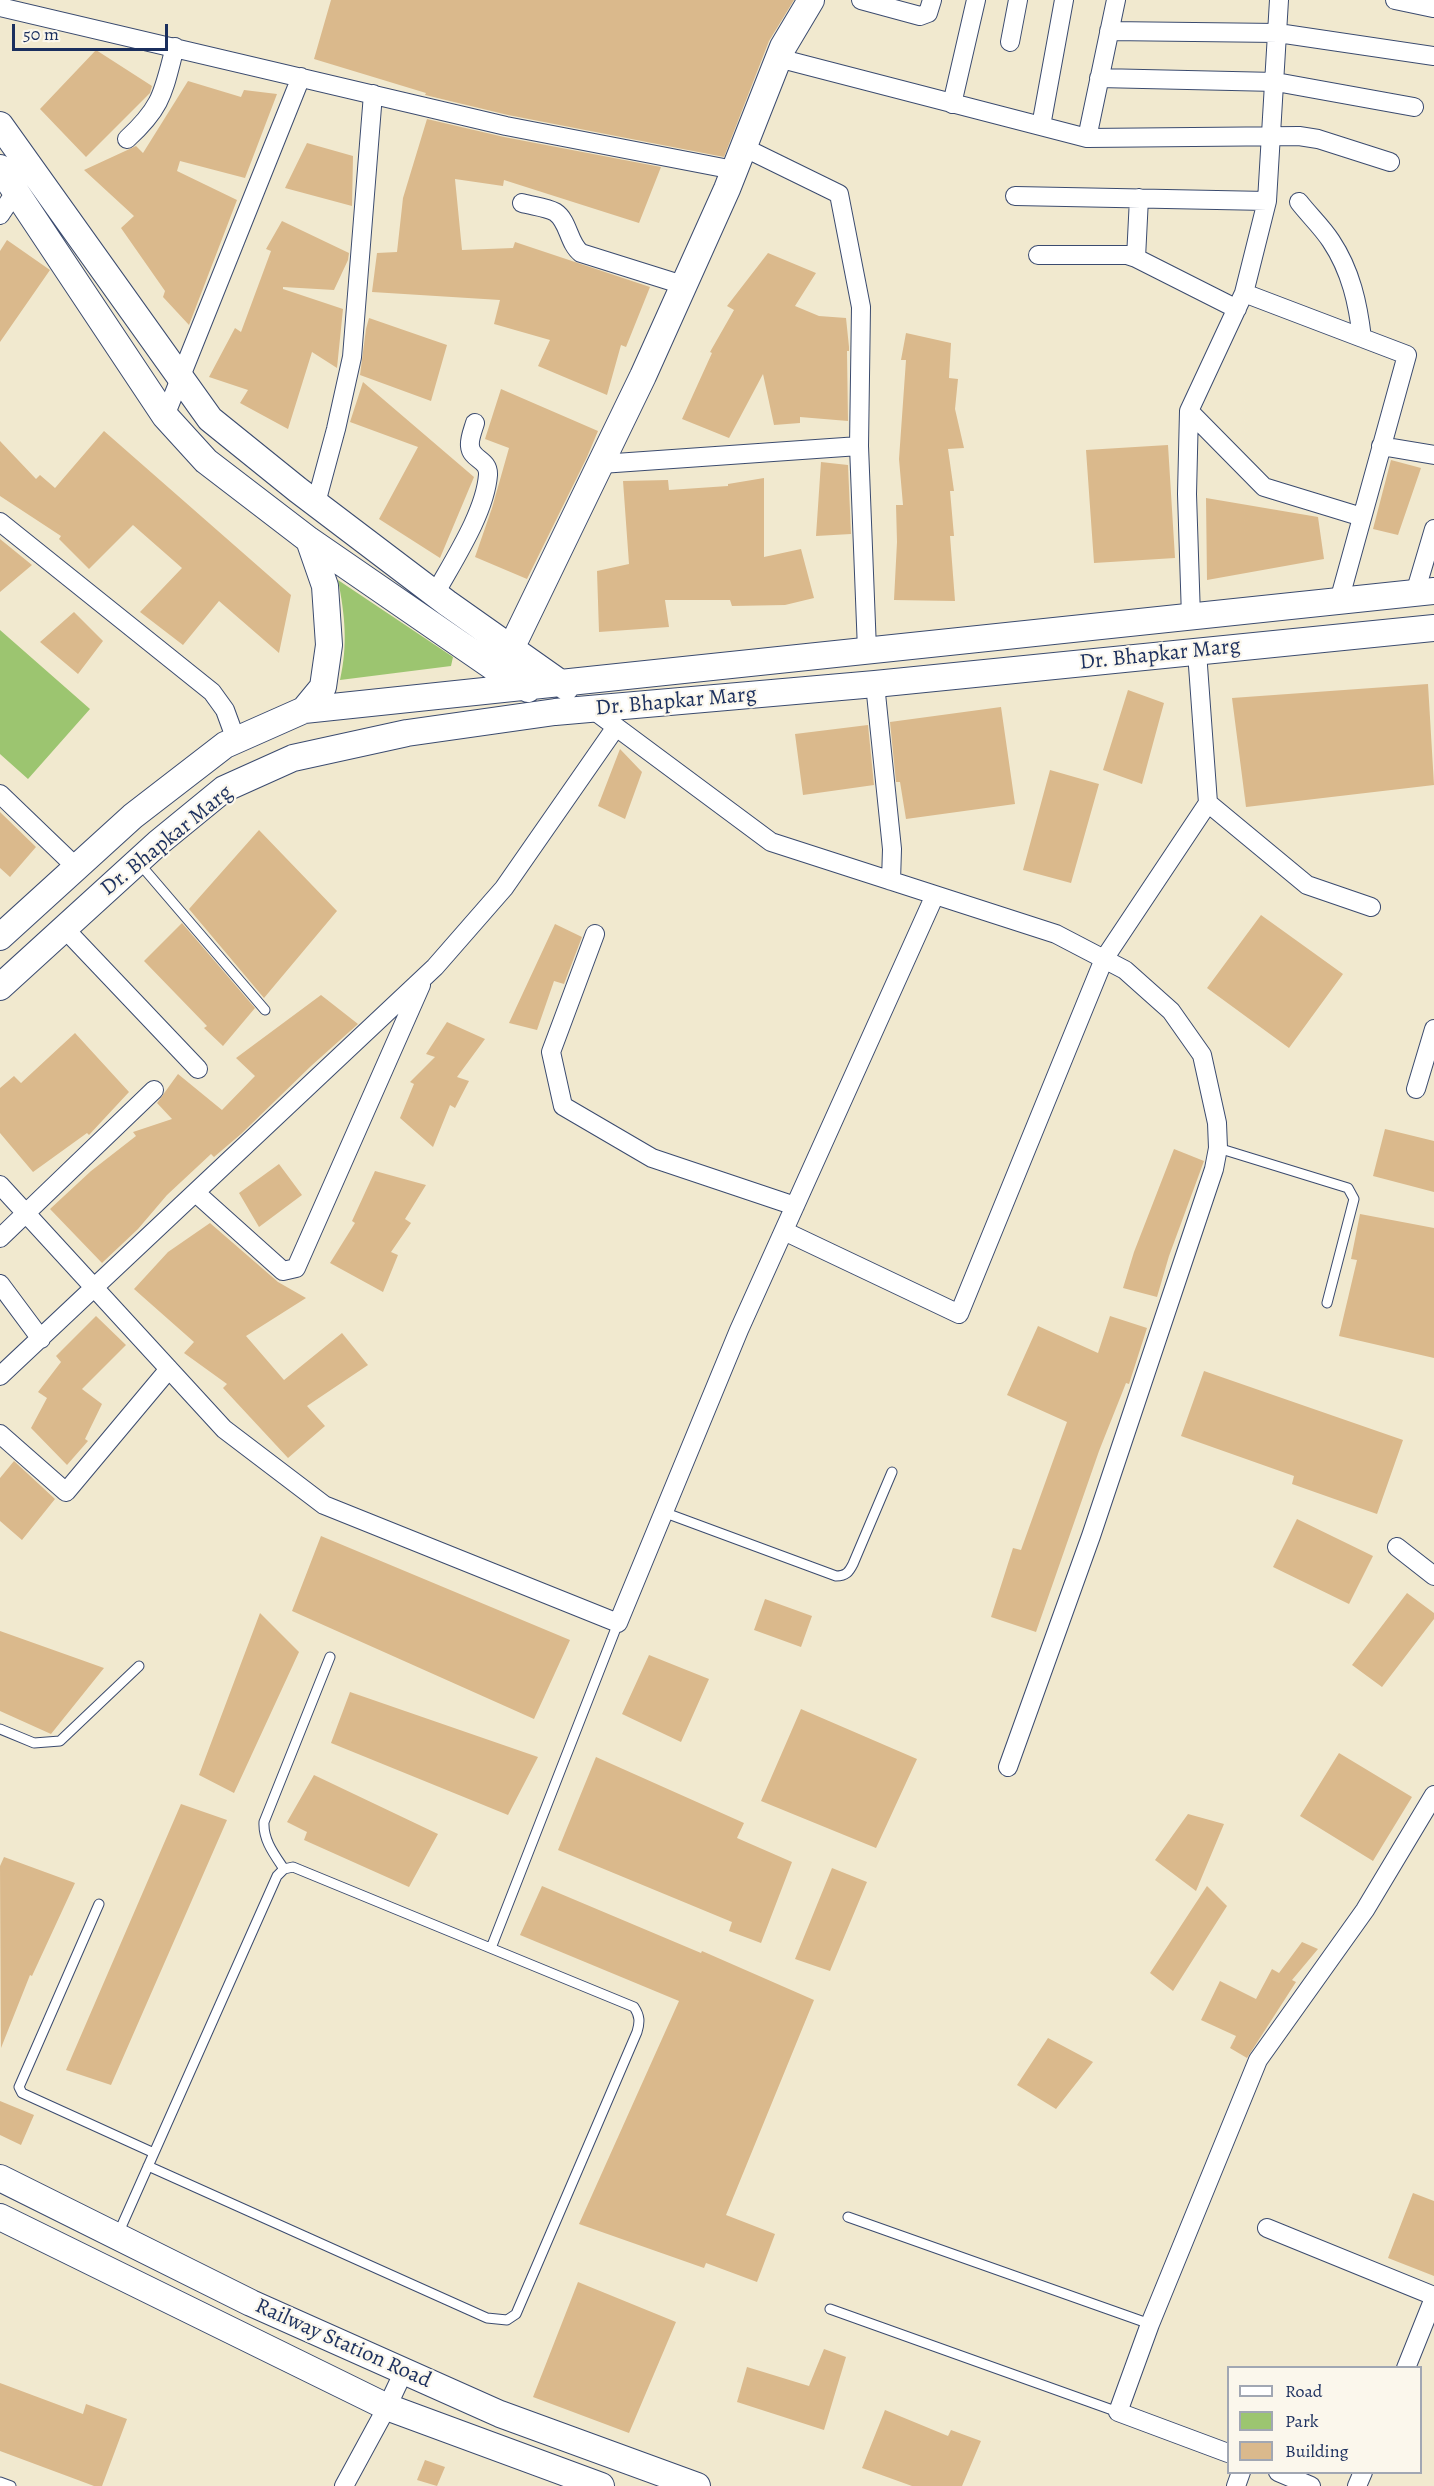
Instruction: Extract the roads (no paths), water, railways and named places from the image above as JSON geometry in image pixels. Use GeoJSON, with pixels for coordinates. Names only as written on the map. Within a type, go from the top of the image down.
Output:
{"type":"FeatureCollection","features":[{"type":"Feature","properties":{"kind":"main road"},"geometry":{"type":"LineString","coordinates":[[506,660],[601,464],[683,285],[739,158],[778,58],[811,0]]}},
{"type":"Feature","properties":{"kind":"main road"},"geometry":{"type":"LineString","coordinates":[[0,125],[210,419],[435,594],[506,660],[526,687],[555,712]]}},
{"type":"Feature","properties":{"kind":"main road"},"geometry":{"type":"LineString","coordinates":[[0,168],[165,416],[206,461],[309,540],[506,660],[562,684],[592,709]]}},
{"type":"Feature","properties":{"kind":"main road"},"geometry":{"type":"LineString","coordinates":[[304,710],[323,687],[330,645],[325,586],[309,540]]}},
{"type":"Feature","properties":{"kind":"main road","name":"Dr. Bhapkar Marg"},"geometry":{"type":"LineString","coordinates":[[0,937],[134,816],[225,745],[304,710],[1425,592]]}},
{"type":"Feature","properties":{"kind":"main road","name":"Dr. Bhapkar Marg"},"geometry":{"type":"LineString","coordinates":[[0,986],[137,861],[224,789],[293,758],[407,733],[555,712],[875,684],[1434,628]]}},
{"type":"Feature","properties":{"kind":"main road","name":"Railway Station Road"},"geometry":{"type":"LineString","coordinates":[[0,2178],[251,2303],[500,2414],[697,2486]]}},
{"type":"Feature","properties":{"kind":"main road","name":"Railway Station Road"},"geometry":{"type":"LineString","coordinates":[[0,2217],[387,2408],[601,2486]]}},
{"type":"Feature","properties":{"kind":"street"},"geometry":{"type":"LineString","coordinates":[[861,0],[920,16],[928,13],[932,0]]}},
{"type":"Feature","properties":{"kind":"street"},"geometry":{"type":"LineString","coordinates":[[952,104],[976,0]]}},
{"type":"Feature","properties":{"kind":"street"},"geometry":{"type":"LineString","coordinates":[[1010,42],[1018,0]]}},
{"type":"Feature","properties":{"kind":"street"},"geometry":{"type":"LineString","coordinates":[[1041,126],[1064,0]]}},
{"type":"Feature","properties":{"kind":"street"},"geometry":{"type":"LineString","coordinates":[[1087,138],[1116,0]]}},
{"type":"Feature","properties":{"kind":"street"},"geometry":{"type":"LineString","coordinates":[[1191,616],[1187,494],[1190,411],[1240,301],[1267,201],[1280,0]]}},
{"type":"Feature","properties":{"kind":"street"},"geometry":{"type":"LineString","coordinates":[[1395,0],[1433,8]]}},
{"type":"Feature","properties":{"kind":"street"},"geometry":{"type":"LineString","coordinates":[[0,7],[528,131],[739,158],[839,194],[861,307],[860,446],[867,650]]}},
{"type":"Feature","properties":{"kind":"street"},"geometry":{"type":"LineString","coordinates":[[1109,31],[1278,33],[1434,56]]}},
{"type":"Feature","properties":{"kind":"street"},"geometry":{"type":"LineString","coordinates":[[128,139],[160,101],[175,47]]}},
{"type":"Feature","properties":{"kind":"street"},"geometry":{"type":"LineString","coordinates":[[778,58],[1098,140],[1299,136],[1318,139],[1390,162]]}},
{"type":"Feature","properties":{"kind":"street"},"geometry":{"type":"LineString","coordinates":[[165,416],[301,77]]}},
{"type":"Feature","properties":{"kind":"street"},"geometry":{"type":"LineString","coordinates":[[1099,78],[1276,82],[1414,107]]}},
{"type":"Feature","properties":{"kind":"street"},"geometry":{"type":"LineString","coordinates":[[316,503],[352,357],[373,94]]}},
{"type":"Feature","properties":{"kind":"street"},"geometry":{"type":"LineString","coordinates":[[0,214],[16,191]]}},
{"type":"Feature","properties":{"kind":"street"},"geometry":{"type":"LineString","coordinates":[[1015,196],[1267,201]]}},
{"type":"Feature","properties":{"kind":"street"},"geometry":{"type":"LineString","coordinates":[[1136,258],[1139,198]]}},
{"type":"Feature","properties":{"kind":"street"},"geometry":{"type":"LineString","coordinates":[[1299,202],[1331,241],[1346,269],[1358,302],[1362,338]]}},
{"type":"Feature","properties":{"kind":"street"},"geometry":{"type":"LineString","coordinates":[[522,203],[553,211],[559,216],[574,248],[581,253],[683,285]]}},
{"type":"Feature","properties":{"kind":"street"},"geometry":{"type":"LineString","coordinates":[[1038,255],[1127,255],[1240,301],[1362,338],[1407,355],[1339,601]]}},
{"type":"Feature","properties":{"kind":"street"},"geometry":{"type":"LineString","coordinates":[[1190,411],[1264,487],[1362,517]]}},
{"type":"Feature","properties":{"kind":"street"},"geometry":{"type":"LineString","coordinates":[[435,594],[478,512],[485,489],[488,467],[473,454],[469,444],[475,423]]}},
{"type":"Feature","properties":{"kind":"street"},"geometry":{"type":"LineString","coordinates":[[601,464],[860,446]]}},
{"type":"Feature","properties":{"kind":"street"},"geometry":{"type":"LineString","coordinates":[[1381,446],[1434,455]]}},
{"type":"Feature","properties":{"kind":"street"},"geometry":{"type":"LineString","coordinates":[[0,522],[212,692],[225,710],[236,740]]}},
{"type":"Feature","properties":{"kind":"street"},"geometry":{"type":"LineString","coordinates":[[1425,592],[1434,530]]}},
{"type":"Feature","properties":{"kind":"street"},"geometry":{"type":"LineString","coordinates":[[784,1231],[959,1314],[1104,959],[1208,803],[1197,651]]}},
{"type":"Feature","properties":{"kind":"street"},"geometry":{"type":"LineString","coordinates":[[875,684],[892,849],[891,881]]}},
{"type":"Feature","properties":{"kind":"street"},"geometry":{"type":"LineString","coordinates":[[592,709],[771,842],[1056,934],[1125,970],[1171,1011],[1202,1055],[1217,1123],[1218,1148],[1215,1169],[1092,1536],[1008,1767]]}},
{"type":"Feature","properties":{"kind":"street"},"geometry":{"type":"LineString","coordinates":[[0,1376],[425,977],[504,888],[616,727]]}},
{"type":"Feature","properties":{"kind":"street"},"geometry":{"type":"LineString","coordinates":[[0,794],[76,867]]}},
{"type":"Feature","properties":{"kind":"street"},"geometry":{"type":"LineString","coordinates":[[1208,803],[1307,885],[1371,907]]}},
{"type":"Feature","properties":{"kind":"street"},"geometry":{"type":"LineString","coordinates":[[0,1185],[224,1429],[324,1505],[618,1623],[739,1330],[935,895]]}},
{"type":"Feature","properties":{"kind":"street"},"geometry":{"type":"LineString","coordinates":[[64,928],[198,1069]]}},
{"type":"Feature","properties":{"kind":"street"},"geometry":{"type":"LineString","coordinates":[[595,934],[551,1052],[563,1106],[652,1158],[795,1206]]}},
{"type":"Feature","properties":{"kind":"street"},"geometry":{"type":"LineString","coordinates":[[196,1193],[283,1271],[296,1268],[425,977]]}},
{"type":"Feature","properties":{"kind":"street"},"geometry":{"type":"LineString","coordinates":[[1416,1089],[1434,1029]]}},
{"type":"Feature","properties":{"kind":"street"},"geometry":{"type":"LineString","coordinates":[[0,1238],[154,1090]]}},
{"type":"Feature","properties":{"kind":"street"},"geometry":{"type":"LineString","coordinates":[[0,1284],[40,1339]]}},
{"type":"Feature","properties":{"kind":"street"},"geometry":{"type":"LineString","coordinates":[[0,1434],[66,1492],[169,1369]]}},
{"type":"Feature","properties":{"kind":"street"},"geometry":{"type":"LineString","coordinates":[[1397,1547],[1434,1576]]}},
{"type":"Feature","properties":{"kind":"street"},"geometry":{"type":"LineString","coordinates":[[1227,2453],[1118,2412],[1150,2324],[1258,2060],[1365,1910],[1434,1795]]}},
{"type":"Feature","properties":{"kind":"street"},"geometry":{"type":"LineString","coordinates":[[1267,2228],[1434,2297],[1406,2366]]}},
{"type":"Feature","properties":{"kind":"street"},"geometry":{"type":"LineString","coordinates":[[344,2486],[387,2408],[404,2371]]}},
{"type":"Feature","properties":{"kind":"street"},"geometry":{"type":"LineString","coordinates":[[1283,2474],[1311,2486]]}},
{"type":"Feature","properties":{"kind":"lane"},"geometry":{"type":"LineString","coordinates":[[137,861],[266,1010]]}},
{"type":"Feature","properties":{"kind":"lane"},"geometry":{"type":"LineString","coordinates":[[1218,1148],[1348,1188],[1351,1192],[1354,1198],[1328,1303]]}},
{"type":"Feature","properties":{"kind":"lane"},"geometry":{"type":"LineString","coordinates":[[663,1512],[836,1576],[842,1576],[849,1572],[853,1564],[892,1472]]}},
{"type":"Feature","properties":{"kind":"lane"},"geometry":{"type":"LineString","coordinates":[[491,1948],[618,1623]]}},
{"type":"Feature","properties":{"kind":"lane"},"geometry":{"type":"LineString","coordinates":[[284,1869],[267,1842],[263,1832],[264,1822],[330,1657]]}},
{"type":"Feature","properties":{"kind":"lane"},"geometry":{"type":"LineString","coordinates":[[0,1730],[34,1743],[60,1741],[139,1666]]}},
{"type":"Feature","properties":{"kind":"lane"},"geometry":{"type":"LineString","coordinates":[[117,2236],[148,2166],[154,2153],[277,1876],[284,1869],[293,1867],[634,2007],[640,2022],[516,2314],[507,2320],[487,2318],[148,2166]]}},
{"type":"Feature","properties":{"kind":"lane"},"geometry":{"type":"LineString","coordinates":[[99,1904],[19,2087],[22,2093],[154,2153]]}},
{"type":"Feature","properties":{"kind":"lane"},"geometry":{"type":"LineString","coordinates":[[848,2217],[1150,2324]]}},
{"type":"Feature","properties":{"kind":"lane"},"geometry":{"type":"LineString","coordinates":[[830,2309],[1118,2412]]}},
{"type":"Feature","properties":{"kind":"lane"},"geometry":{"type":"LineString","coordinates":[[0,2482],[11,2486]]}}]}
